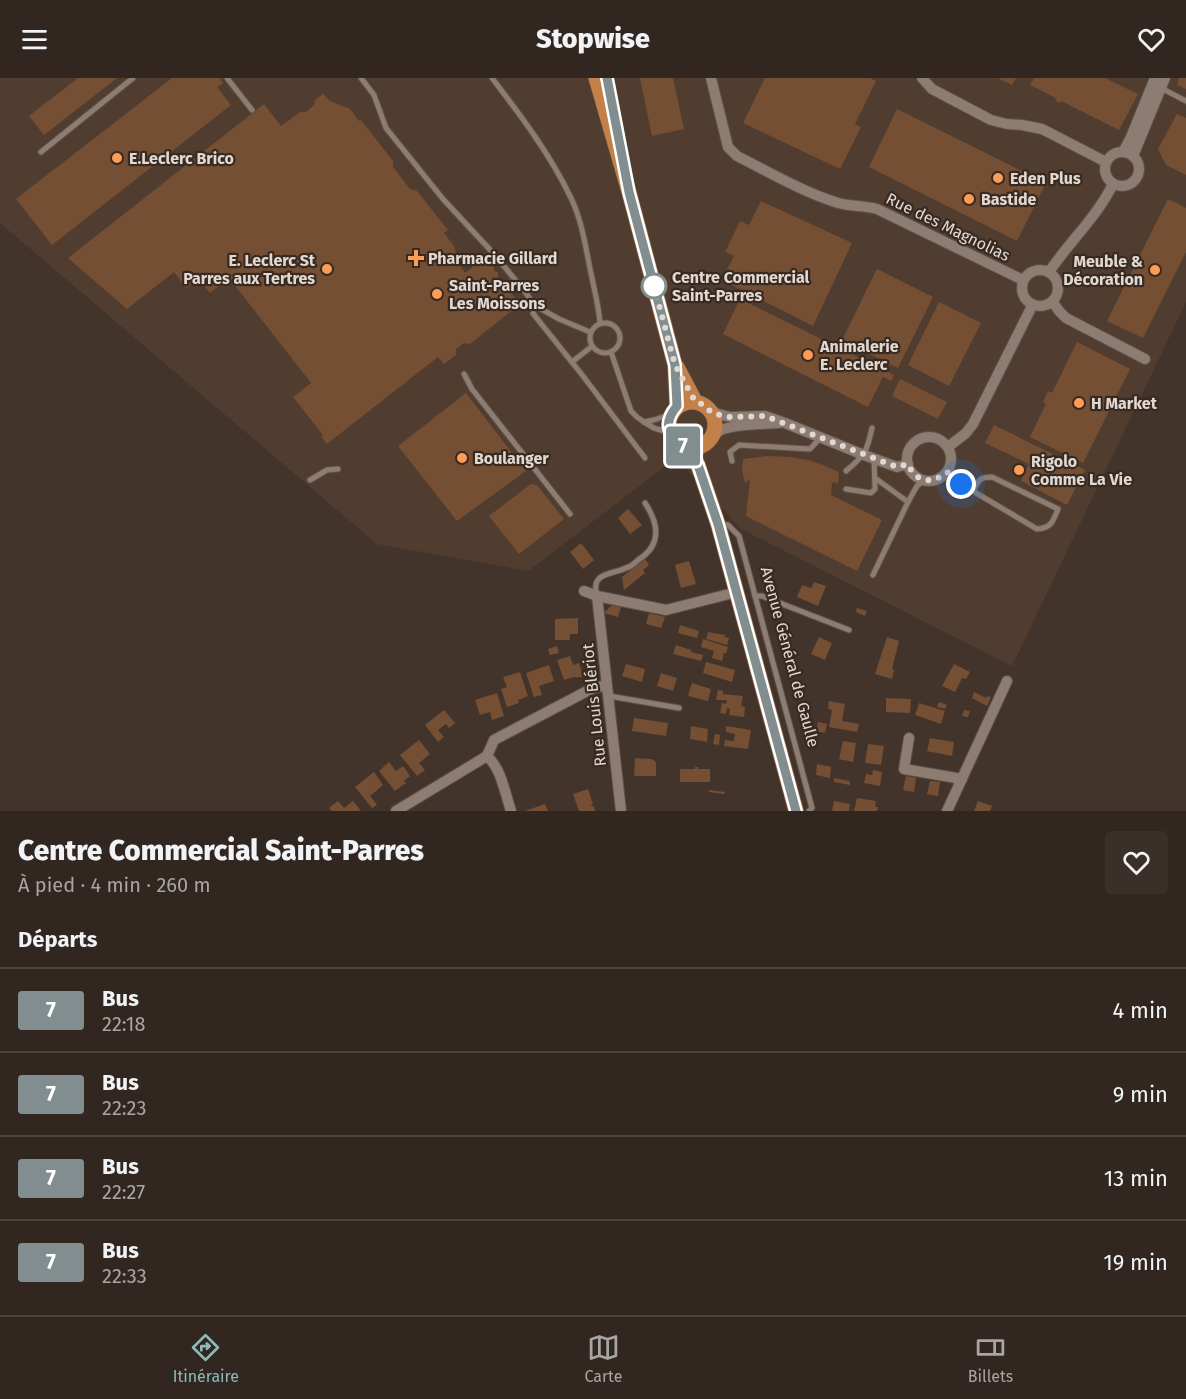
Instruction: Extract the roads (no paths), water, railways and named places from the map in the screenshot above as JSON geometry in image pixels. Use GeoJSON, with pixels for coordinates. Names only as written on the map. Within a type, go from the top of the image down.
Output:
{"type":"FeatureCollection","features":[{"type":"Feature","properties":{"kind":"main road"},"geometry":{"type":"LineString","coordinates":[[596,78],[675,365],[695,401]]}},
{"type":"Feature","properties":{"kind":"main road"},"geometry":{"type":"LineString","coordinates":[[607,78],[629,192]]}},
{"type":"Feature","properties":{"kind":"main road"},"geometry":{"type":"LineString","coordinates":[[675,365],[674,410],[668,423],[670,433],[698,465],[718,524],[796,811]]}},
{"type":"Feature","properties":{"kind":"main road"},"geometry":{"type":"LineString","coordinates":[[674,410],[686,402],[695,401],[704,405],[711,412],[715,421],[714,431],[706,450],[708,476],[718,524]]}},
{"type":"Feature","properties":{"kind":"main road"},"geometry":{"type":"LineString","coordinates":[[683,446],[693,448],[708,441]]}},
{"type":"Feature","properties":{"kind":"street","name":"Rue des Magnolias"},"geometry":{"type":"LineString","coordinates":[[711,78],[728,147],[737,156],[836,203],[877,209],[1023,280]]}},
{"type":"Feature","properties":{"kind":"street"},"geometry":{"type":"LineString","coordinates":[[922,78],[933,89],[991,120],[1042,129],[1106,162]]}},
{"type":"Feature","properties":{"kind":"street"},"geometry":{"type":"LineString","coordinates":[[1128,154],[1156,81]]}},
{"type":"Feature","properties":{"kind":"street"},"geometry":{"type":"LineString","coordinates":[[1113,154],[1128,154],[1138,163],[1135,179],[1121,186],[1113,184],[1107,178],[1104,170],[1106,162],[1113,154]]}},
{"type":"Feature","properties":{"kind":"street"},"geometry":{"type":"LineString","coordinates":[[1049,272],[1105,199],[1113,184]]}},
{"type":"Feature","properties":{"kind":"street"},"geometry":{"type":"LineString","coordinates":[[1035,270],[1049,272],[1058,283],[1057,296],[1053,302],[1043,307],[1032,306],[1022,293],[1023,280],[1035,270]]}},
{"type":"Feature","properties":{"kind":"street"},"geometry":{"type":"LineString","coordinates":[[1053,302],[1066,318],[1145,359]]}},
{"type":"Feature","properties":{"kind":"street"},"geometry":{"type":"LineString","coordinates":[[948,447],[966,433],[973,424],[1032,306]]}},
{"type":"Feature","properties":{"kind":"street"},"geometry":{"type":"LineString","coordinates":[[711,412],[730,417],[765,416],[897,467],[908,464]]}},
{"type":"Feature","properties":{"kind":"street"},"geometry":{"type":"LineString","coordinates":[[708,441],[721,430],[758,424],[786,423]]}},
{"type":"Feature","properties":{"kind":"street"},"geometry":{"type":"LineString","coordinates":[[924,437],[934,437],[948,447],[951,456],[950,466],[940,478],[924,480],[916,477],[910,470],[908,454],[913,443],[924,437]]}},
{"type":"Feature","properties":{"kind":"street"},"geometry":{"type":"LineString","coordinates":[[584,591],[597,596],[666,610],[737,592]]}},
{"type":"Feature","properties":{"kind":"street","name":"Rue Louis Blériot"},"geometry":{"type":"LineString","coordinates":[[597,596],[621,811]]}},
{"type":"Feature","properties":{"kind":"street"},"geometry":{"type":"LineString","coordinates":[[946,811],[1007,681]]}},
{"type":"Feature","properties":{"kind":"street"},"geometry":{"type":"LineString","coordinates":[[396,811],[487,756],[494,740],[591,689],[607,691]]}},
{"type":"Feature","properties":{"kind":"street"},"geometry":{"type":"LineString","coordinates":[[909,738],[904,769],[962,778]]}},
{"type":"Feature","properties":{"kind":"street"},"geometry":{"type":"LineString","coordinates":[[487,756],[493,761],[511,811]]}},
{"type":"Feature","properties":{"kind":"lane"},"geometry":{"type":"LineString","coordinates":[[41,153],[133,78]]}},
{"type":"Feature","properties":{"kind":"lane"},"geometry":{"type":"LineString","coordinates":[[227,78],[252,110]]}},
{"type":"Feature","properties":{"kind":"lane"},"geometry":{"type":"LineString","coordinates":[[361,78],[374,95],[386,128],[443,199],[494,254],[534,305],[559,320],[590,332]]}},
{"type":"Feature","properties":{"kind":"lane"},"geometry":{"type":"LineString","coordinates":[[492,78],[546,151],[571,198],[584,236],[599,306],[600,323]]}},
{"type":"Feature","properties":{"kind":"lane"},"geometry":{"type":"LineString","coordinates":[[1156,81],[1186,100]]}},
{"type":"Feature","properties":{"kind":"lane"},"geometry":{"type":"LineString","coordinates":[[534,305],[533,313],[645,458]]}},
{"type":"Feature","properties":{"kind":"lane"},"geometry":{"type":"LineString","coordinates":[[600,323],[613,325],[619,332],[620,342],[611,352],[600,353],[591,347],[589,342],[590,332],[600,323]]}},
{"type":"Feature","properties":{"kind":"lane"},"geometry":{"type":"LineString","coordinates":[[572,362],[591,347]]}},
{"type":"Feature","properties":{"kind":"lane"},"geometry":{"type":"LineString","coordinates":[[611,352],[631,411],[654,428],[670,433]]}},
{"type":"Feature","properties":{"kind":"lane"},"geometry":{"type":"LineString","coordinates":[[464,374],[472,389],[570,514]]}},
{"type":"Feature","properties":{"kind":"lane"},"geometry":{"type":"LineString","coordinates":[[644,422],[654,420],[674,410]]}},
{"type":"Feature","properties":{"kind":"lane"},"geometry":{"type":"LineString","coordinates":[[846,489],[871,493],[875,489],[875,478],[867,448],[872,428]]}},
{"type":"Feature","properties":{"kind":"lane"},"geometry":{"type":"LineString","coordinates":[[732,461],[730,452],[740,445],[810,450],[821,438]]}},
{"type":"Feature","properties":{"kind":"lane"},"geometry":{"type":"LineString","coordinates":[[846,471],[869,457]]}},
{"type":"Feature","properties":{"kind":"lane"},"geometry":{"type":"LineString","coordinates":[[310,480],[327,470],[338,469]]}},
{"type":"Feature","properties":{"kind":"lane"},"geometry":{"type":"LineString","coordinates":[[947,472],[961,484],[1037,529],[1050,525],[1059,509],[992,477],[979,479],[974,491]]}},
{"type":"Feature","properties":{"kind":"lane"},"geometry":{"type":"LineString","coordinates":[[875,478],[908,502]]}},
{"type":"Feature","properties":{"kind":"lane"},"geometry":{"type":"LineString","coordinates":[[873,575],[908,502],[917,486],[924,480]]}},
{"type":"Feature","properties":{"kind":"lane"},"geometry":{"type":"LineString","coordinates":[[597,596],[595,588],[597,581],[603,575],[627,568],[646,555],[653,547],[657,534],[653,514],[645,502]]}},
{"type":"Feature","properties":{"kind":"lane","name":"Avenue Général de Gaulle"},"geometry":{"type":"LineString","coordinates":[[718,524],[728,525],[739,536],[812,808],[809,811]]}},
{"type":"Feature","properties":{"kind":"lane"},"geometry":{"type":"LineString","coordinates":[[755,596],[762,596],[849,630]]}},
{"type":"Feature","properties":{"kind":"lane"},"geometry":{"type":"LineString","coordinates":[[607,691],[679,708]]}},
{"type":"Feature","properties":{"kind":"place","name":"E.Leclerc Brico"},"geometry":{"type":"Point","coordinates":[117,158]}},
{"type":"Feature","properties":{"kind":"place","name":"Eden Plus"},"geometry":{"type":"Point","coordinates":[998,178]}},
{"type":"Feature","properties":{"kind":"place","name":"Bastide"},"geometry":{"type":"Point","coordinates":[969,199]}},
{"type":"Feature","properties":{"kind":"place","name":"Pharmacie Gillard"},"geometry":{"type":"Point","coordinates":[416,258]}},
{"type":"Feature","properties":{"kind":"place","name":"E. Leclerc St Parres aux Tertres"},"geometry":{"type":"Point","coordinates":[327,269]}},
{"type":"Feature","properties":{"kind":"place","name":"Meuble & Décoration"},"geometry":{"type":"Point","coordinates":[1155,270]}},
{"type":"Feature","properties":{"kind":"place","name":"Centre Commercial Saint-Parres"},"geometry":{"type":"Point","coordinates":[654,286]}},
{"type":"Feature","properties":{"kind":"place","name":"Saint-Parres Les Moissons"},"geometry":{"type":"Point","coordinates":[437,294]}},
{"type":"Feature","properties":{"kind":"place","name":"Animalerie E. Leclerc"},"geometry":{"type":"Point","coordinates":[808,355]}},
{"type":"Feature","properties":{"kind":"place","name":"H Market"},"geometry":{"type":"Point","coordinates":[1079,403]}},
{"type":"Feature","properties":{"kind":"place","name":"Boulanger"},"geometry":{"type":"Point","coordinates":[462,458]}},
{"type":"Feature","properties":{"kind":"place","name":"Rigolo Comme La Vie"},"geometry":{"type":"Point","coordinates":[1019,470]}}]}
